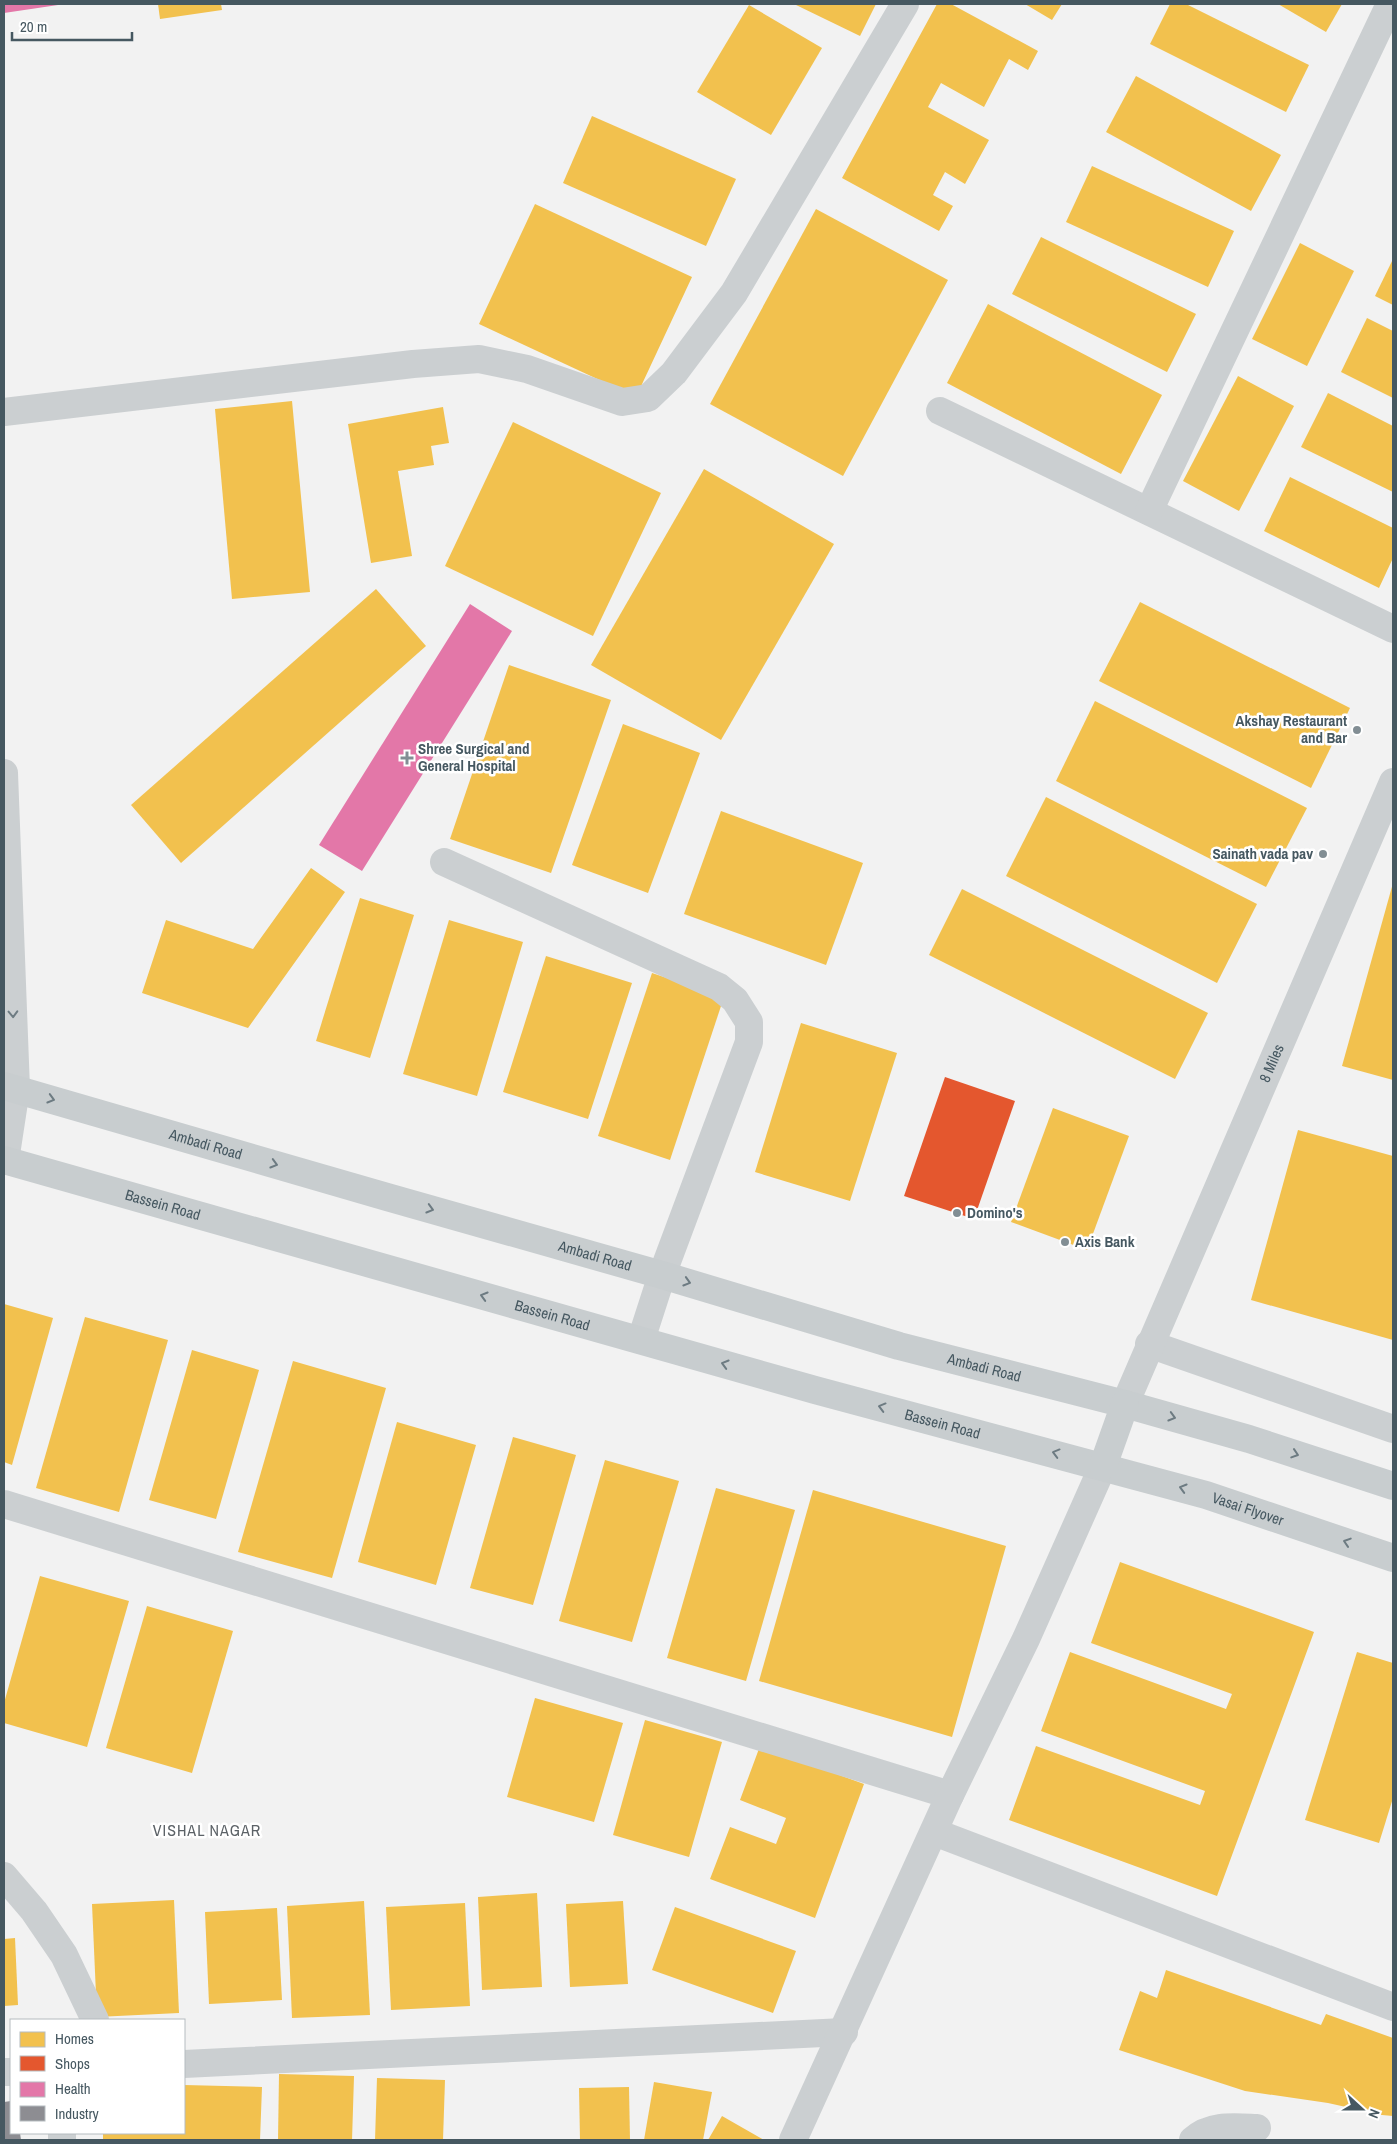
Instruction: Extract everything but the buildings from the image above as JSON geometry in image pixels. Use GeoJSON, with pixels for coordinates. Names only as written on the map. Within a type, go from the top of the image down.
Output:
{"type":"FeatureCollection","features":[{"type":"Feature","properties":{"kind":"main road","name":"Ambadi Road"},"geometry":{"type":"LineString","coordinates":[[10,1087],[662,1275],[899,1346],[1125,1404]]}},
{"type":"Feature","properties":{"kind":"main road","name":"Bassein Road"},"geometry":{"type":"LineString","coordinates":[[4,1161],[825,1392],[1103,1466]]}},
{"type":"Feature","properties":{"kind":"main road"},"geometry":{"type":"LineString","coordinates":[[1103,1466],[1125,1404],[1249,1439],[1393,1486]]}},
{"type":"Feature","properties":{"kind":"main road","name":"Vasai Flyover"},"geometry":{"type":"LineString","coordinates":[[1103,1466],[1229,1503],[1393,1558]]}},
{"type":"Feature","properties":{"kind":"street"},"geometry":{"type":"LineString","coordinates":[[4,412],[413,364],[479,359],[527,369],[622,402],[648,398],[674,373],[734,293],[905,4]]}},
{"type":"Feature","properties":{"kind":"street"},"geometry":{"type":"LineString","coordinates":[[1149,511],[1390,4]]}},
{"type":"Feature","properties":{"kind":"street"},"geometry":{"type":"LineString","coordinates":[[940,411],[1393,629]]}},
{"type":"Feature","properties":{"kind":"street"},"geometry":{"type":"LineString","coordinates":[[4,773],[10,1087],[4,1161]]}},
{"type":"Feature","properties":{"kind":"street","name":"8 Miles"},"geometry":{"type":"LineString","coordinates":[[1150,1344],[1393,782]]}},
{"type":"Feature","properties":{"kind":"street"},"geometry":{"type":"LineString","coordinates":[[444,862],[719,987],[735,1000],[749,1022],[749,1042],[662,1275],[641,1340]]}},
{"type":"Feature","properties":{"kind":"street"},"geometry":{"type":"LineString","coordinates":[[1125,1404],[1150,1344],[1393,1429]]}},
{"type":"Feature","properties":{"kind":"street"},"geometry":{"type":"LineString","coordinates":[[793,2140],[844,2032],[950,1795],[1026,1639],[1103,1466]]}},
{"type":"Feature","properties":{"kind":"street"},"geometry":{"type":"LineString","coordinates":[[4,1504],[950,1795]]}},
{"type":"Feature","properties":{"kind":"street"},"geometry":{"type":"LineString","coordinates":[[934,1832],[1393,2007]]}},
{"type":"Feature","properties":{"kind":"street"},"geometry":{"type":"LineString","coordinates":[[4,1876],[34,1911],[64,1955],[95,2019]]}},
{"type":"Feature","properties":{"kind":"street"},"geometry":{"type":"LineString","coordinates":[[185,2064],[844,2032]]}},
{"type":"Feature","properties":{"kind":"street"},"geometry":{"type":"LineString","coordinates":[[1193,2140],[1199,2134],[1222,2126],[1256,2128]]}},
{"type":"Feature","properties":{"kind":"place","name":"Akshay Restaurant and Bar"},"geometry":{"type":"Point","coordinates":[1357,730]}},
{"type":"Feature","properties":{"kind":"place","name":"Shree Surgical and General Hospital"},"geometry":{"type":"Point","coordinates":[407,758]}},
{"type":"Feature","properties":{"kind":"place","name":"Sainath vada pav"},"geometry":{"type":"Point","coordinates":[1323,854]}},
{"type":"Feature","properties":{"kind":"place","name":"Domino's"},"geometry":{"type":"Point","coordinates":[957,1213]}},
{"type":"Feature","properties":{"kind":"place","name":"Axis Bank"},"geometry":{"type":"Point","coordinates":[1065,1242]}},
{"type":"Feature","properties":{"kind":"district","name":"VISHAL NAGAR"},"geometry":{"type":"Point","coordinates":[207,1830]}}]}
